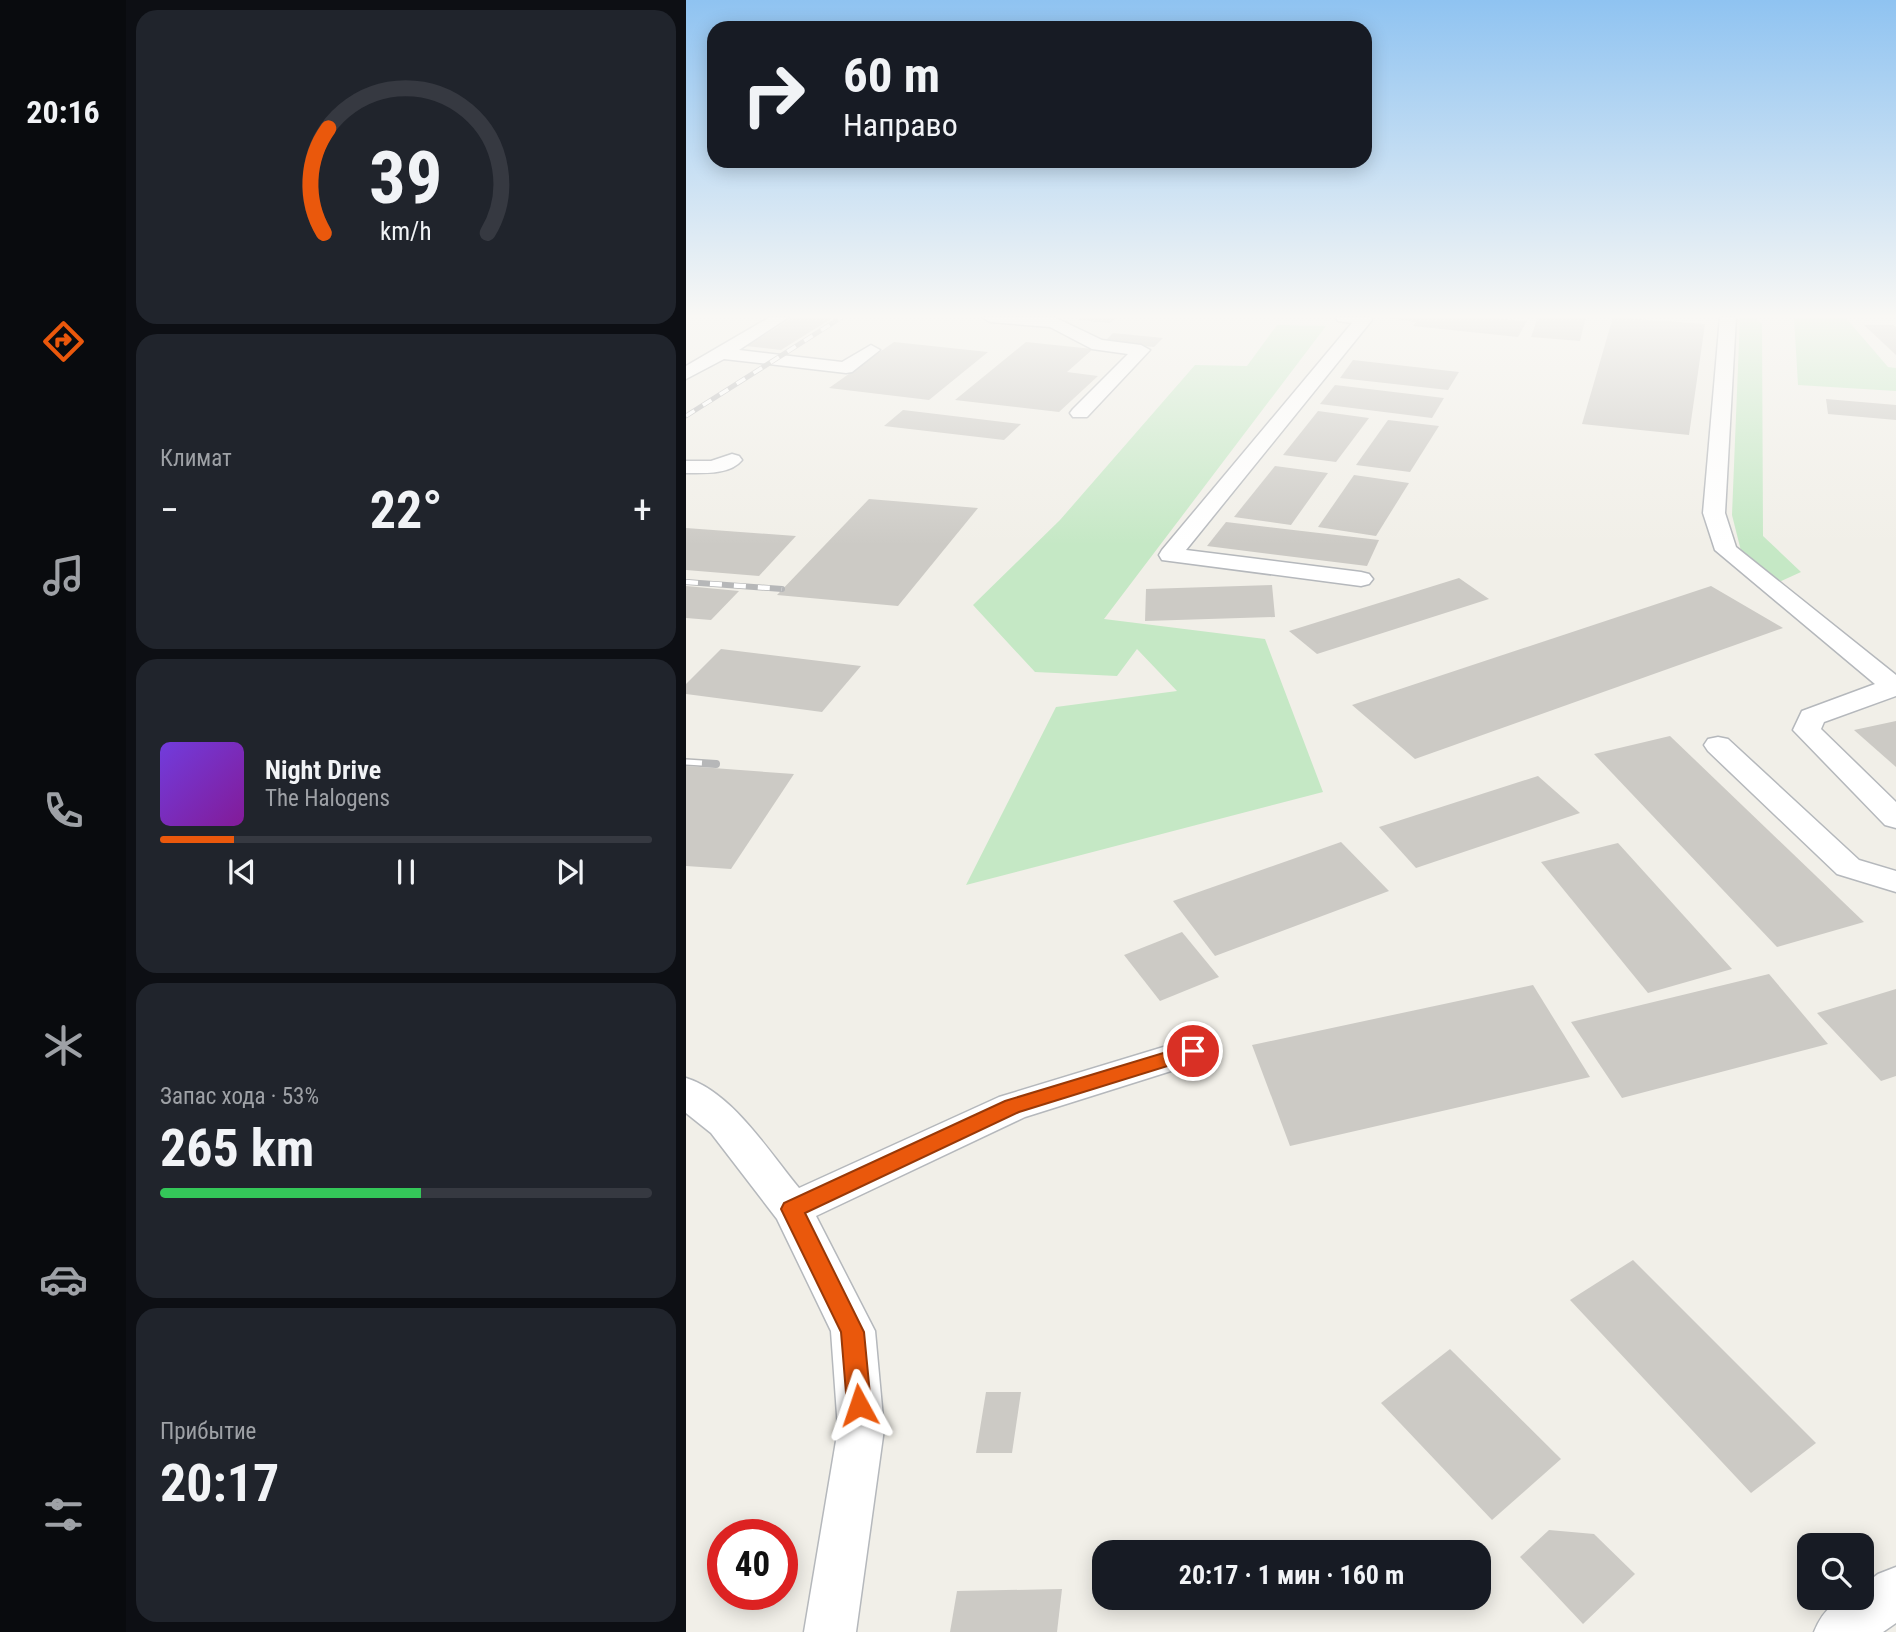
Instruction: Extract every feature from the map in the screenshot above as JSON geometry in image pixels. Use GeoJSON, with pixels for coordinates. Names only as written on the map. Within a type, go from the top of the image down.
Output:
{"type":"FeatureCollection","features":[{"type":"Feature","properties":{"kind":"street"},"geometry":{"type":"LineString","coordinates":[[1080,413],[1099,393]]}},
{"type":"Feature","properties":{"kind":"street"},"geometry":{"type":"LineString","coordinates":[[1304,393],[1170,555],[1361,579]]}},
{"type":"Feature","properties":{"kind":"street"},"geometry":{"type":"LineString","coordinates":[[1723,393],[1714,513],[1726,550],[1895,687]]}},
{"type":"Feature","properties":{"kind":"street"},"geometry":{"type":"LineString","coordinates":[[686,467],[713,467],[732,460]]}},
{"type":"Feature","properties":{"kind":"street"},"geometry":{"type":"LineString","coordinates":[[1895,687],[1812,717],[1807,730],[1896,819]]}},
{"type":"Feature","properties":{"kind":"street"},"geometry":{"type":"LineString","coordinates":[[1718,745],[1848,867],[1896,882]]}},
{"type":"Feature","properties":{"kind":"street"},"geometry":{"type":"LineString","coordinates":[[792,1209],[1012,1107],[1193,1051]]}},
{"type":"Feature","properties":{"kind":"street"},"geometry":{"type":"LineString","coordinates":[[686,1092],[724,1123],[792,1209],[853,1332],[861,1429],[830,1632]]}},
{"type":"Feature","properties":{"kind":"street"},"geometry":{"type":"LineString","coordinates":[[1840,1632],[1896,1591]]}},
{"type":"Feature","properties":{"kind":"green space"},"geometry":{"type":"Polygon","coordinates":[[[1170,393],[1275,393],[1104,619],[1265,639],[1323,792],[966,885],[1056,707],[1177,691],[1137,649],[1117,676],[1035,672],[973,605],[1060,520],[1170,393]]]}},
{"type":"Feature","properties":{"kind":"green space"},"geometry":{"type":"Polygon","coordinates":[[[1737,393],[1762,393],[1763,536],[1801,572],[1775,584],[1742,555],[1732,515],[1737,393]]]}},
{"type":"Feature","properties":{"kind":"building"},"geometry":{"type":"Polygon","coordinates":[[[872,393],[937,393],[929,400],[872,393]]]}},
{"type":"Feature","properties":{"kind":"building"},"geometry":{"type":"Polygon","coordinates":[[[963,393],[1079,393],[1059,412],[955,400],[963,393]]]}},
{"type":"Feature","properties":{"kind":"building"},"geometry":{"type":"Polygon","coordinates":[[[1329,393],[1403,393],[1444,398],[1432,418],[1320,404],[1329,393]]]}},
{"type":"Feature","properties":{"kind":"building"},"geometry":{"type":"Polygon","coordinates":[[[1591,393],[1695,393],[1689,435],[1582,424],[1591,393]]]}},
{"type":"Feature","properties":{"kind":"building"},"geometry":{"type":"Polygon","coordinates":[[[1826,399],[1896,405],[1896,420],[1828,414],[1826,399]]]}},
{"type":"Feature","properties":{"kind":"building"},"geometry":{"type":"Polygon","coordinates":[[[903,410],[1021,424],[1004,440],[884,426],[903,410]]]}},
{"type":"Feature","properties":{"kind":"building"},"geometry":{"type":"Polygon","coordinates":[[[1318,411],[1369,418],[1336,462],[1283,455],[1318,411]]]}},
{"type":"Feature","properties":{"kind":"building"},"geometry":{"type":"Polygon","coordinates":[[[1388,420],[1439,426],[1410,472],[1356,465],[1388,420]]]}},
{"type":"Feature","properties":{"kind":"building"},"geometry":{"type":"Polygon","coordinates":[[[1275,466],[1328,473],[1291,525],[1234,517],[1275,466]]]}},
{"type":"Feature","properties":{"kind":"building"},"geometry":{"type":"Polygon","coordinates":[[[1354,475],[1409,483],[1376,536],[1318,527],[1354,475]]]}},
{"type":"Feature","properties":{"kind":"building"},"geometry":{"type":"Polygon","coordinates":[[[869,499],[978,508],[898,606],[777,595],[869,499]]]}},
{"type":"Feature","properties":{"kind":"building"},"geometry":{"type":"Polygon","coordinates":[[[1226,522],[1379,540],[1367,566],[1207,546],[1226,522]]]}},
{"type":"Feature","properties":{"kind":"building"},"geometry":{"type":"Polygon","coordinates":[[[686,528],[796,536],[759,576],[686,570],[686,528]]]}},
{"type":"Feature","properties":{"kind":"building"},"geometry":{"type":"Polygon","coordinates":[[[1459,578],[1489,599],[1317,654],[1289,631],[1459,578]]]}},
{"type":"Feature","properties":{"kind":"building"},"geometry":{"type":"Polygon","coordinates":[[[1272,585],[1275,617],[1145,621],[1146,589],[1272,585]]]}},
{"type":"Feature","properties":{"kind":"building"},"geometry":{"type":"Polygon","coordinates":[[[686,586],[739,591],[711,620],[686,618],[686,586]]]}},
{"type":"Feature","properties":{"kind":"building"},"geometry":{"type":"Polygon","coordinates":[[[1711,586],[1783,628],[1415,759],[1352,705],[1711,586]]]}},
{"type":"Feature","properties":{"kind":"building"},"geometry":{"type":"Polygon","coordinates":[[[721,649],[861,666],[822,712],[686,694],[686,684],[721,649]]]}},
{"type":"Feature","properties":{"kind":"building"},"geometry":{"type":"Polygon","coordinates":[[[1896,721],[1896,767],[1854,730],[1896,721]]]}},
{"type":"Feature","properties":{"kind":"building"},"geometry":{"type":"Polygon","coordinates":[[[1670,736],[1864,922],[1777,947],[1594,754],[1670,736]]]}},
{"type":"Feature","properties":{"kind":"building"},"geometry":{"type":"Polygon","coordinates":[[[686,766],[794,774],[731,869],[686,866],[686,766]]]}},
{"type":"Feature","properties":{"kind":"building"},"geometry":{"type":"Polygon","coordinates":[[[1538,776],[1580,813],[1416,868],[1379,827],[1538,776]]]}},
{"type":"Feature","properties":{"kind":"building"},"geometry":{"type":"Polygon","coordinates":[[[1341,842],[1389,891],[1215,956],[1173,901],[1341,842]]]}},
{"type":"Feature","properties":{"kind":"building"},"geometry":{"type":"Polygon","coordinates":[[[1618,843],[1732,969],[1648,993],[1541,862],[1618,843]]]}},
{"type":"Feature","properties":{"kind":"building"},"geometry":{"type":"Polygon","coordinates":[[[1182,932],[1219,977],[1160,1001],[1124,955],[1182,932]]]}},
{"type":"Feature","properties":{"kind":"building"},"geometry":{"type":"Polygon","coordinates":[[[1769,974],[1828,1044],[1622,1098],[1571,1022],[1769,974]]]}},
{"type":"Feature","properties":{"kind":"building"},"geometry":{"type":"Polygon","coordinates":[[[1533,985],[1590,1077],[1290,1146],[1252,1045],[1533,985]]]}},
{"type":"Feature","properties":{"kind":"building"},"geometry":{"type":"Polygon","coordinates":[[[1896,989],[1896,1076],[1881,1081],[1817,1013],[1896,989]]]}},
{"type":"Feature","properties":{"kind":"building"},"geometry":{"type":"Polygon","coordinates":[[[1633,1260],[1816,1443],[1751,1493],[1570,1300],[1633,1260]]]}},
{"type":"Feature","properties":{"kind":"building"},"geometry":{"type":"Polygon","coordinates":[[[1450,1349],[1561,1459],[1492,1520],[1381,1403],[1450,1349]]]}},
{"type":"Feature","properties":{"kind":"building"},"geometry":{"type":"Polygon","coordinates":[[[986,1392],[1021,1392],[1012,1453],[976,1453],[986,1392]]]}},
{"type":"Feature","properties":{"kind":"building"},"geometry":{"type":"Polygon","coordinates":[[[1549,1530],[1594,1534],[1635,1574],[1583,1624],[1520,1557],[1549,1530]]]}},
{"type":"Feature","properties":{"kind":"building"},"geometry":{"type":"Polygon","coordinates":[[[1062,1589],[1057,1632],[950,1632],[957,1591],[1062,1589]]]}},
{"type":"Feature","properties":{"kind":"railway"},"geometry":{"type":"LineString","coordinates":[[686,416],[722,393]]}},
{"type":"Feature","properties":{"kind":"railway"},"geometry":{"type":"LineString","coordinates":[[686,582],[782,589]]}},
{"type":"Feature","properties":{"kind":"railway"},"geometry":{"type":"LineString","coordinates":[[686,762],[716,764]]}},
{"type":"Feature","properties":{"kind":"route"},"geometry":{"type":"LineString","coordinates":[[859,1405],[853,1332],[792,1209],[1012,1107],[1193,1051]]}}]}
